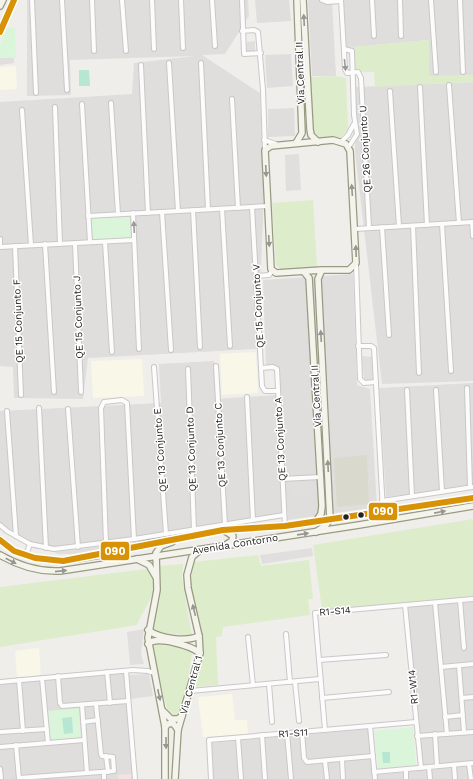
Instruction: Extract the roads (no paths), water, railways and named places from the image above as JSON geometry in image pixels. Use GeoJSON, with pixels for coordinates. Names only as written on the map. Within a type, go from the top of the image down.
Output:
{"type":"FeatureCollection","features":[{"type":"Feature","properties":{"kind":"main road"},"geometry":{"type":"LineString","coordinates":[[0,6],[3,0]]}},
{"type":"Feature","properties":{"kind":"main road"},"geometry":{"type":"LineString","coordinates":[[0,30],[14,0]]}},
{"type":"Feature","properties":{"kind":"main road","name":"Via Central II"},"geometry":{"type":"LineString","coordinates":[[296,143],[302,133],[297,0]]}},
{"type":"Feature","properties":{"kind":"main road","name":"Via Central II"},"geometry":{"type":"LineString","coordinates":[[303,0],[310,129],[311,135],[318,142]]}},
{"type":"Feature","properties":{"kind":"main road"},"geometry":{"type":"LineString","coordinates":[[333,140],[342,141],[348,148],[355,229],[356,264],[349,270],[276,273],[272,271],[270,266],[265,150],[276,144],[318,142],[333,140]]}},
{"type":"Feature","properties":{"kind":"main road","name":"Via Central II"},"geometry":{"type":"LineString","coordinates":[[322,270],[318,279],[330,519]]}},
{"type":"Feature","properties":{"kind":"main road","name":"Via Central II"},"geometry":{"type":"LineString","coordinates":[[304,272],[309,278],[322,512],[316,521]]}},
{"type":"Feature","properties":{"kind":"main road"},"geometry":{"type":"LineString","coordinates":[[310,300],[319,300]]}},
{"type":"Feature","properties":{"kind":"main road"},"geometry":{"type":"LineString","coordinates":[[318,439],[327,438]]}},
{"type":"Feature","properties":{"kind":"main road"},"geometry":{"type":"LineString","coordinates":[[320,488],[329,488]]}},
{"type":"Feature","properties":{"kind":"main road","name":"Avenida Contorno"},"geometry":{"type":"LineString","coordinates":[[0,540],[9,547],[26,555],[46,560],[63,561],[90,557],[196,532],[224,527],[285,526],[473,498]]}},
{"type":"Feature","properties":{"kind":"main road"},"geometry":{"type":"LineString","coordinates":[[454,501],[452,505],[456,509]]}},
{"type":"Feature","properties":{"kind":"main road"},"geometry":{"type":"LineString","coordinates":[[418,506],[414,511],[419,516]]}},
{"type":"Feature","properties":{"kind":"main road","name":"Avenida Contorno"},"geometry":{"type":"LineString","coordinates":[[0,555],[23,566],[43,571],[60,571],[202,548],[408,518],[473,506]]}},
{"type":"Feature","properties":{"kind":"main road"},"geometry":{"type":"LineString","coordinates":[[405,509],[408,512],[408,518]]}},
{"type":"Feature","properties":{"kind":"main road"},"geometry":{"type":"LineString","coordinates":[[316,532],[326,525],[330,519]]}},
{"type":"Feature","properties":{"kind":"main road"},"geometry":{"type":"LineString","coordinates":[[223,545],[232,541],[233,536],[224,527]]}},
{"type":"Feature","properties":{"kind":"main road"},"geometry":{"type":"LineString","coordinates":[[155,556],[157,550],[165,544],[184,541],[196,532]]}},
{"type":"Feature","properties":{"kind":"main road"},"geometry":{"type":"LineString","coordinates":[[0,555],[3,549],[9,547]]}},
{"type":"Feature","properties":{"kind":"main road","name":"Via Central 1"},"geometry":{"type":"LineString","coordinates":[[175,779],[178,730],[200,653],[199,636],[188,588],[187,575],[192,558],[202,548]]}},
{"type":"Feature","properties":{"kind":"main road","name":"Via Central 1"},"geometry":{"type":"LineString","coordinates":[[155,556],[157,581],[148,630],[148,644],[165,727],[165,779]]}},
{"type":"Feature","properties":{"kind":"main road"},"geometry":{"type":"LineString","coordinates":[[137,559],[149,565],[157,581]]}},
{"type":"Feature","properties":{"kind":"main road"},"geometry":{"type":"LineString","coordinates":[[43,571],[48,566],[46,560]]}},
{"type":"Feature","properties":{"kind":"main road"},"geometry":{"type":"LineString","coordinates":[[148,630],[159,635],[189,640],[199,636]]}},
{"type":"Feature","properties":{"kind":"main road"},"geometry":{"type":"LineString","coordinates":[[148,644],[155,640],[174,643],[191,646],[200,653]]}},
{"type":"Feature","properties":{"kind":"main road"},"geometry":{"type":"LineString","coordinates":[[162,711],[171,719],[178,719],[182,716]]}},
{"type":"Feature","properties":{"kind":"main road"},"geometry":{"type":"LineString","coordinates":[[165,727],[168,724],[173,723],[178,730]]}},
{"type":"Feature","properties":{"kind":"street"},"geometry":{"type":"LineString","coordinates":[[32,0],[36,93]]}},
{"type":"Feature","properties":{"kind":"street"},"geometry":{"type":"LineString","coordinates":[[62,0],[67,90]]}},
{"type":"Feature","properties":{"kind":"street"},"geometry":{"type":"LineString","coordinates":[[92,0],[94,50]]}},
{"type":"Feature","properties":{"kind":"street"},"geometry":{"type":"LineString","coordinates":[[122,0],[126,51]]}},
{"type":"Feature","properties":{"kind":"street"},"geometry":{"type":"LineString","coordinates":[[152,0],[154,49]]}},
{"type":"Feature","properties":{"kind":"street"},"geometry":{"type":"LineString","coordinates":[[181,0],[183,48]]}},
{"type":"Feature","properties":{"kind":"street"},"geometry":{"type":"LineString","coordinates":[[212,0],[215,46]]}},
{"type":"Feature","properties":{"kind":"street"},"geometry":{"type":"LineString","coordinates":[[242,0],[244,54],[261,53]]}},
{"type":"Feature","properties":{"kind":"street"},"geometry":{"type":"LineString","coordinates":[[322,0],[327,2],[341,0],[345,71],[355,72]]}},
{"type":"Feature","properties":{"kind":"street"},"geometry":{"type":"LineString","coordinates":[[372,0],[374,36]]}},
{"type":"Feature","properties":{"kind":"street"},"geometry":{"type":"LineString","coordinates":[[400,0],[401,36]]}},
{"type":"Feature","properties":{"kind":"street"},"geometry":{"type":"LineString","coordinates":[[431,0],[436,72]]}},
{"type":"Feature","properties":{"kind":"street"},"geometry":{"type":"LineString","coordinates":[[460,0],[463,72]]}},
{"type":"Feature","properties":{"kind":"street"},"geometry":{"type":"LineString","coordinates":[[242,30],[254,30],[258,32],[261,53],[265,150]]}},
{"type":"Feature","properties":{"kind":"street"},"geometry":{"type":"LineString","coordinates":[[344,49],[352,51],[355,72],[354,115],[356,136],[348,148]]}},
{"type":"Feature","properties":{"kind":"street"},"geometry":{"type":"LineString","coordinates":[[170,63],[178,211]]}},
{"type":"Feature","properties":{"kind":"street"},"geometry":{"type":"LineString","coordinates":[[201,63],[208,210]]}},
{"type":"Feature","properties":{"kind":"street"},"geometry":{"type":"LineString","coordinates":[[141,65],[148,213]]}},
{"type":"Feature","properties":{"kind":"street","name":"QE 26 Conjunto U"},"geometry":{"type":"LineString","coordinates":[[355,72],[359,73],[361,78],[369,228]]}},
{"type":"Feature","properties":{"kind":"street"},"geometry":{"type":"LineString","coordinates":[[449,85],[459,223]]}},
{"type":"Feature","properties":{"kind":"street"},"geometry":{"type":"LineString","coordinates":[[420,87],[427,225]]}},
{"type":"Feature","properties":{"kind":"street"},"geometry":{"type":"LineString","coordinates":[[390,91],[399,226]]}},
{"type":"Feature","properties":{"kind":"street"},"geometry":{"type":"LineString","coordinates":[[232,99],[238,208]]}},
{"type":"Feature","properties":{"kind":"street"},"geometry":{"type":"LineString","coordinates":[[111,103],[118,214]]}},
{"type":"Feature","properties":{"kind":"street"},"geometry":{"type":"LineString","coordinates":[[82,104],[90,242]]}},
{"type":"Feature","properties":{"kind":"street"},"geometry":{"type":"LineString","coordinates":[[54,107],[60,244]]}},
{"type":"Feature","properties":{"kind":"street"},"geometry":{"type":"LineString","coordinates":[[22,110],[31,245]]}},
{"type":"Feature","properties":{"kind":"street"},"geometry":{"type":"LineString","coordinates":[[354,115],[363,114]]}},
{"type":"Feature","properties":{"kind":"street"},"geometry":{"type":"LineString","coordinates":[[342,141],[355,124]]}},
{"type":"Feature","properties":{"kind":"street"},"geometry":{"type":"LineString","coordinates":[[264,140],[276,144]]}},
{"type":"Feature","properties":{"kind":"street"},"geometry":{"type":"LineString","coordinates":[[88,216],[268,206]]}},
{"type":"Feature","properties":{"kind":"street","name":"QE 15 Conjunto V"},"geometry":{"type":"LineString","coordinates":[[252,207],[261,368],[264,390],[278,391]]}},
{"type":"Feature","properties":{"kind":"street"},"geometry":{"type":"LineString","coordinates":[[222,209],[230,346]]}},
{"type":"Feature","properties":{"kind":"street"},"geometry":{"type":"LineString","coordinates":[[193,210],[200,347]]}},
{"type":"Feature","properties":{"kind":"street"},"geometry":{"type":"LineString","coordinates":[[162,212],[171,350]]}},
{"type":"Feature","properties":{"kind":"street"},"geometry":{"type":"LineString","coordinates":[[133,213],[139,349]]}},
{"type":"Feature","properties":{"kind":"street"},"geometry":{"type":"LineString","coordinates":[[355,229],[473,222],[473,236]]}},
{"type":"Feature","properties":{"kind":"street"},"geometry":{"type":"LineString","coordinates":[[442,224],[451,372]]}},
{"type":"Feature","properties":{"kind":"street"},"geometry":{"type":"LineString","coordinates":[[413,226],[419,373]]}},
{"type":"Feature","properties":{"kind":"street"},"geometry":{"type":"LineString","coordinates":[[382,227],[389,335]]}},
{"type":"Feature","properties":{"kind":"street"},"geometry":{"type":"LineString","coordinates":[[0,239],[0,247],[134,240]]}},
{"type":"Feature","properties":{"kind":"street"},"geometry":{"type":"LineString","coordinates":[[105,242],[112,352]]}},
{"type":"Feature","properties":{"kind":"street","name":"QE 15 Conjunto J"},"geometry":{"type":"LineString","coordinates":[[75,243],[80,392]]}},
{"type":"Feature","properties":{"kind":"street"},"geometry":{"type":"LineString","coordinates":[[45,244],[54,392]]}},
{"type":"Feature","properties":{"kind":"street","name":"QE 15 Conjunto F"},"geometry":{"type":"LineString","coordinates":[[15,246],[21,395]]}},
{"type":"Feature","properties":{"kind":"street"},"geometry":{"type":"LineString","coordinates":[[356,264],[355,275],[360,380],[364,383],[376,382]]}},
{"type":"Feature","properties":{"kind":"street"},"geometry":{"type":"LineString","coordinates":[[349,270],[355,275]]}},
{"type":"Feature","properties":{"kind":"street"},"geometry":{"type":"LineString","coordinates":[[256,276],[269,275],[272,271]]}},
{"type":"Feature","properties":{"kind":"street"},"geometry":{"type":"LineString","coordinates":[[358,346],[371,346],[374,348],[383,511]]}},
{"type":"Feature","properties":{"kind":"street","name":"QE 13 Conjunto C"},"geometry":{"type":"LineString","coordinates":[[216,366],[224,527]]}},
{"type":"Feature","properties":{"kind":"street","name":"QE 13 Conjunto E"},"geometry":{"type":"LineString","coordinates":[[154,367],[166,534]]}},
{"type":"Feature","properties":{"kind":"street","name":"QE 13 Conjunto A"},"geometry":{"type":"LineString","coordinates":[[261,368],[273,367],[277,369],[285,526]]}},
{"type":"Feature","properties":{"kind":"street","name":"QE 13 Conjunto D"},"geometry":{"type":"LineString","coordinates":[[188,369],[196,532]]}},
{"type":"Feature","properties":{"kind":"street"},"geometry":{"type":"LineString","coordinates":[[382,500],[472,487],[467,388]]}},
{"type":"Feature","properties":{"kind":"street"},"geometry":{"type":"LineString","coordinates":[[407,390],[412,496]]}},
{"type":"Feature","properties":{"kind":"street"},"geometry":{"type":"LineString","coordinates":[[436,390],[442,491]]}},
{"type":"Feature","properties":{"kind":"street"},"geometry":{"type":"LineString","coordinates":[[248,397],[253,520]]}},
{"type":"Feature","properties":{"kind":"street"},"geometry":{"type":"LineString","coordinates":[[106,543],[101,408],[104,402],[122,400],[126,402],[127,405],[134,539]]}},
{"type":"Feature","properties":{"kind":"street"},"geometry":{"type":"LineString","coordinates":[[39,408],[46,548]]}},
{"type":"Feature","properties":{"kind":"street"},"geometry":{"type":"LineString","coordinates":[[68,409],[78,547]]}},
{"type":"Feature","properties":{"kind":"street"},"geometry":{"type":"LineString","coordinates":[[7,411],[16,536]]}},
{"type":"Feature","properties":{"kind":"street"},"geometry":{"type":"LineString","coordinates":[[282,479],[320,477]]}},
{"type":"Feature","properties":{"kind":"street"},"geometry":{"type":"LineString","coordinates":[[224,527],[284,515]]}},
{"type":"Feature","properties":{"kind":"street"},"geometry":{"type":"LineString","coordinates":[[0,525],[30,544],[46,548],[78,547],[166,534],[196,532]]}},
{"type":"Feature","properties":{"kind":"street"},"geometry":{"type":"LineString","coordinates":[[26,555],[30,544]]}},
{"type":"Feature","properties":{"kind":"street","name":"R1-S14"},"geometry":{"type":"LineString","coordinates":[[325,730],[315,613],[473,599]]}},
{"type":"Feature","properties":{"kind":"street"},"geometry":{"type":"LineString","coordinates":[[460,600],[464,648]]}},
{"type":"Feature","properties":{"kind":"street"},"geometry":{"type":"LineString","coordinates":[[435,602],[447,734]]}},
{"type":"Feature","properties":{"kind":"street","name":"R1-W14"},"geometry":{"type":"LineString","coordinates":[[405,605],[421,768]]}},
{"type":"Feature","properties":{"kind":"street"},"geometry":{"type":"LineString","coordinates":[[286,634],[299,721]]}},
{"type":"Feature","properties":{"kind":"street"},"geometry":{"type":"LineString","coordinates":[[248,637],[252,685]]}},
{"type":"Feature","properties":{"kind":"street"},"geometry":{"type":"LineString","coordinates":[[318,660],[386,655]]}},
{"type":"Feature","properties":{"kind":"street"},"geometry":{"type":"LineString","coordinates":[[143,670],[151,664]]}},
{"type":"Feature","properties":{"kind":"street"},"geometry":{"type":"LineString","coordinates":[[441,667],[473,664]]}},
{"type":"Feature","properties":{"kind":"street"},"geometry":{"type":"LineString","coordinates":[[459,666],[464,732]]}},
{"type":"Feature","properties":{"kind":"street"},"geometry":{"type":"LineString","coordinates":[[0,682],[107,672],[143,670],[154,673]]}},
{"type":"Feature","properties":{"kind":"street"},"geometry":{"type":"LineString","coordinates":[[126,671],[135,779]]}},
{"type":"Feature","properties":{"kind":"street"},"geometry":{"type":"LineString","coordinates":[[107,672],[110,703]]}},
{"type":"Feature","properties":{"kind":"street"},"geometry":{"type":"LineString","coordinates":[[58,676],[61,705],[66,707],[128,701]]}},
{"type":"Feature","properties":{"kind":"street"},"geometry":{"type":"LineString","coordinates":[[42,678],[48,743]]}},
{"type":"Feature","properties":{"kind":"street"},"geometry":{"type":"LineString","coordinates":[[190,690],[320,679]]}},
{"type":"Feature","properties":{"kind":"street"},"geometry":{"type":"LineString","coordinates":[[19,680],[23,731]]}},
{"type":"Feature","properties":{"kind":"street"},"geometry":{"type":"LineString","coordinates":[[269,684],[272,722]]}},
{"type":"Feature","properties":{"kind":"street"},"geometry":{"type":"LineString","coordinates":[[322,698],[388,692]]}},
{"type":"Feature","properties":{"kind":"street"},"geometry":{"type":"LineString","coordinates":[[462,698],[473,697]]}},
{"type":"Feature","properties":{"kind":"street"},"geometry":{"type":"LineString","coordinates":[[16,745],[19,778],[57,777],[114,770],[114,759],[101,754],[96,704]]}},
{"type":"Feature","properties":{"kind":"street"},"geometry":{"type":"LineString","coordinates":[[82,705],[87,773]]}},
{"type":"Feature","properties":{"kind":"street"},"geometry":{"type":"LineString","coordinates":[[446,717],[463,715]]}},
{"type":"Feature","properties":{"kind":"street"},"geometry":{"type":"LineString","coordinates":[[83,722],[98,720]]}},
{"type":"Feature","properties":{"kind":"street","name":"R1-S11"},"geometry":{"type":"LineString","coordinates":[[211,779],[208,741],[416,722]]}},
{"type":"Feature","properties":{"kind":"street"},"geometry":{"type":"LineString","coordinates":[[370,726],[375,779]]}},
{"type":"Feature","properties":{"kind":"street"},"geometry":{"type":"LineString","coordinates":[[0,732],[47,729]]}},
{"type":"Feature","properties":{"kind":"street"},"geometry":{"type":"LineString","coordinates":[[302,732],[306,762],[373,756]]}},
{"type":"Feature","properties":{"kind":"street"},"geometry":{"type":"LineString","coordinates":[[418,736],[473,732]]}},
{"type":"Feature","properties":{"kind":"street"},"geometry":{"type":"LineString","coordinates":[[287,733],[291,779]]}},
{"type":"Feature","properties":{"kind":"street"},"geometry":{"type":"LineString","coordinates":[[435,734],[437,766]]}},
{"type":"Feature","properties":{"kind":"street"},"geometry":{"type":"LineString","coordinates":[[262,735],[265,779]]}},
{"type":"Feature","properties":{"kind":"street"},"geometry":{"type":"LineString","coordinates":[[238,738],[241,779]]}},
{"type":"Feature","properties":{"kind":"street"},"geometry":{"type":"LineString","coordinates":[[0,747],[84,740]]}},
{"type":"Feature","properties":{"kind":"street"},"geometry":{"type":"LineString","coordinates":[[104,779],[106,772],[106,756]]}},
{"type":"Feature","properties":{"kind":"street"},"geometry":{"type":"LineString","coordinates":[[342,759],[344,779]]}},
{"type":"Feature","properties":{"kind":"street"},"geometry":{"type":"LineString","coordinates":[[325,761],[327,779]]}},
{"type":"Feature","properties":{"kind":"street"},"geometry":{"type":"LineString","coordinates":[[374,772],[471,763],[471,779]]}},
{"type":"Feature","properties":{"kind":"street"},"geometry":{"type":"LineString","coordinates":[[454,765],[455,779]]}},
{"type":"Feature","properties":{"kind":"street"},"geometry":{"type":"LineString","coordinates":[[428,767],[430,779]]}},
{"type":"Feature","properties":{"kind":"street"},"geometry":{"type":"LineString","coordinates":[[0,769],[1,779]]}},
{"type":"Feature","properties":{"kind":"street"},"geometry":{"type":"LineString","coordinates":[[406,769],[406,779]]}}]}
